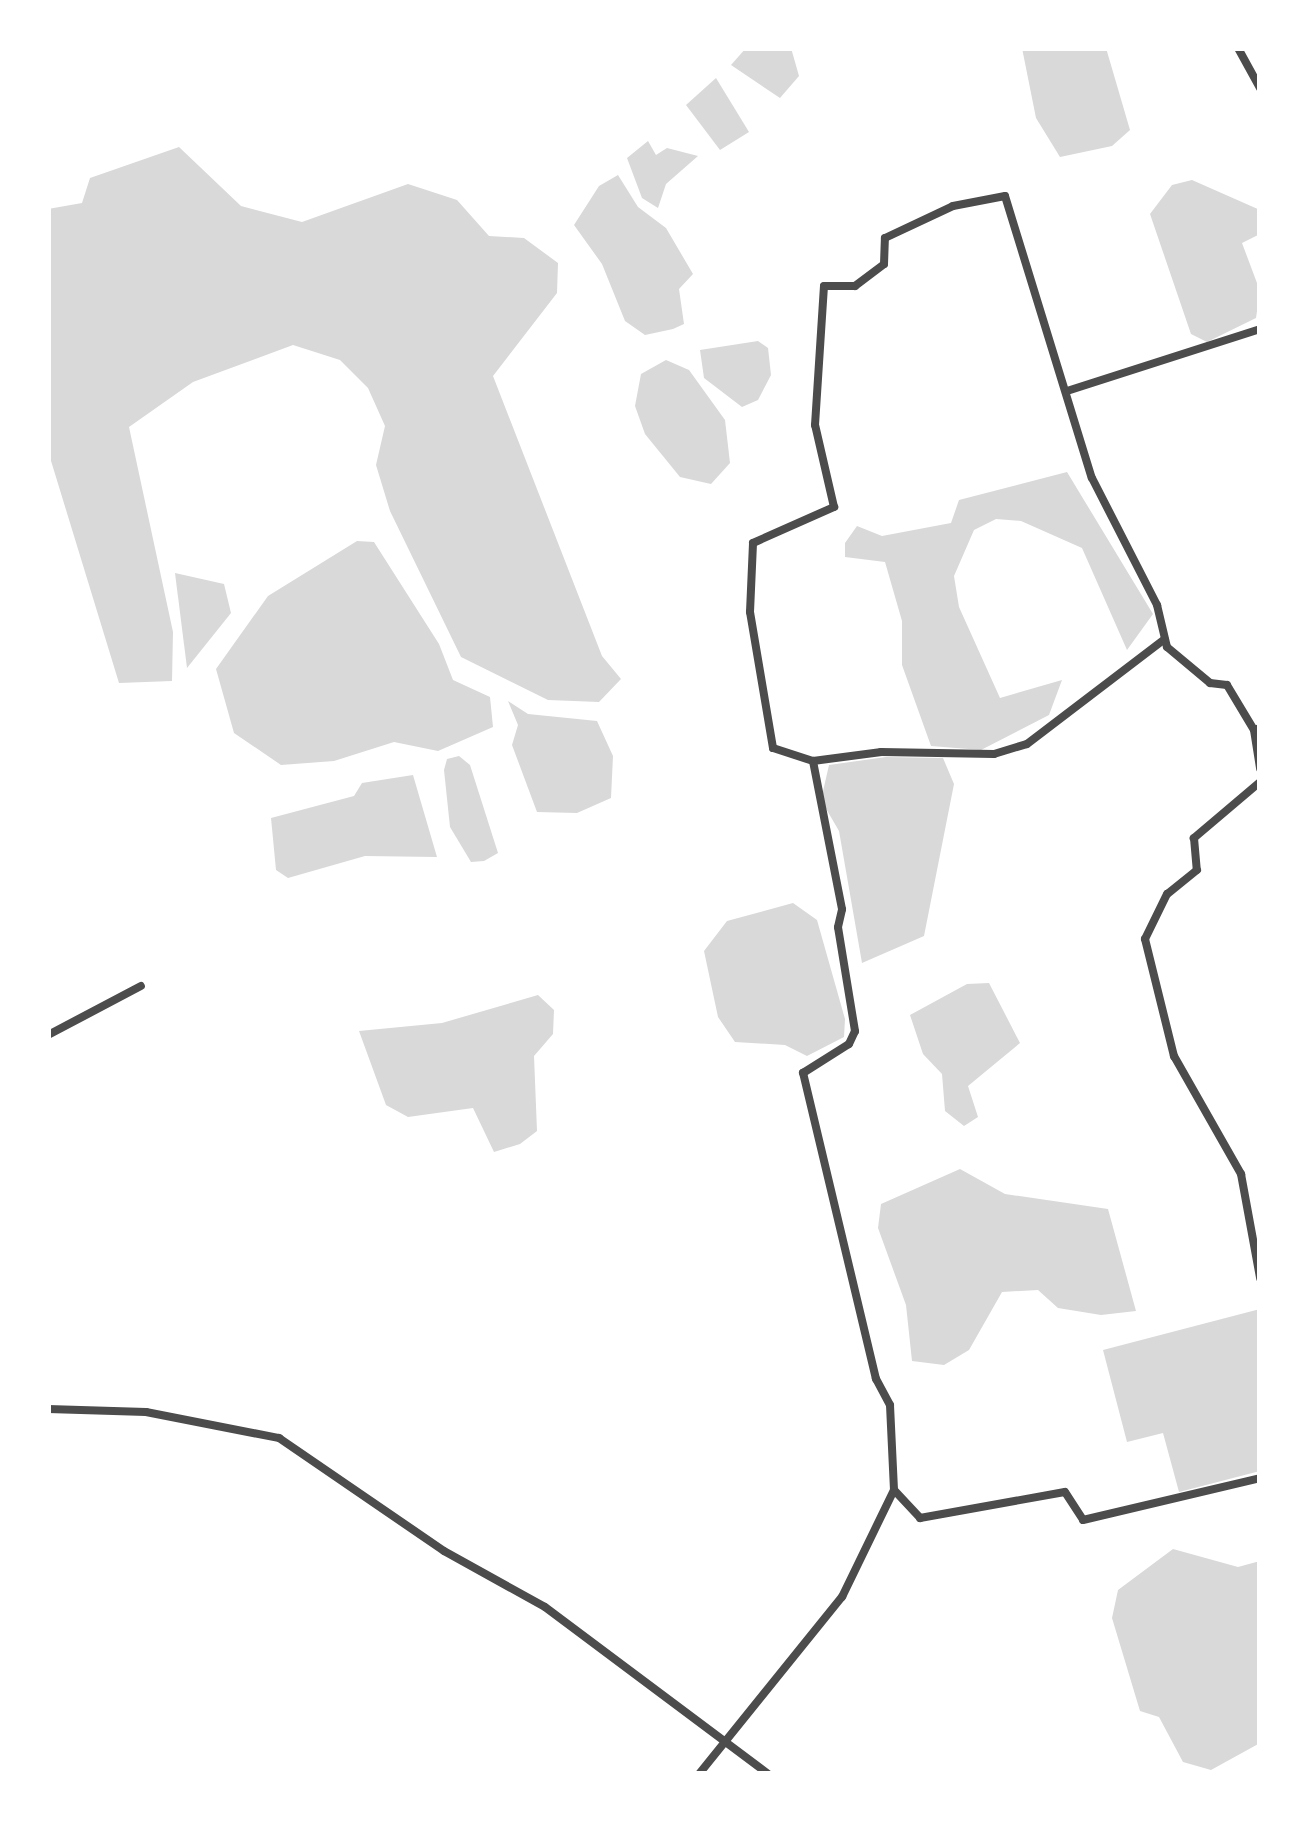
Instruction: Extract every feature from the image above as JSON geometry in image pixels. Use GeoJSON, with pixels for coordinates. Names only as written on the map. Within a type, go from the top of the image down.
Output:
{"type":"FeatureCollection","features":[{"type":"Feature","properties":{"kind":"street"},"geometry":{"type":"LineString","coordinates":[[1238,48],[1260,88]]}},
{"type":"Feature","properties":{"kind":"street"},"geometry":{"type":"LineString","coordinates":[[1165,639],[1027,744],[994,754],[881,752],[813,761],[773,748],[750,612],[753,543],[834,507],[815,425],[824,286],[854,286],[884,264],[884,238],[952,206],[1005,196],[1092,478],[1157,605],[1165,639],[1210,683],[1227,685],[1257,729],[1260,769]]}},
{"type":"Feature","properties":{"kind":"street"},"geometry":{"type":"LineString","coordinates":[[1067,391],[1260,329]]}},
{"type":"Feature","properties":{"kind":"street"},"geometry":{"type":"LineString","coordinates":[[699,1774],[729,1745],[842,1598],[894,1490],[890,1405],[876,1379],[803,1073],[849,1044],[855,1031],[838,927],[842,909],[813,761]]}},
{"type":"Feature","properties":{"kind":"street"},"geometry":{"type":"LineString","coordinates":[[1260,782],[1194,838],[1197,870],[1167,894],[1145,939],[1174,1056],[1240,1174],[1260,1278]]}},
{"type":"Feature","properties":{"kind":"street"},"geometry":{"type":"LineString","coordinates":[[48,1036],[141,986]]}},
{"type":"Feature","properties":{"kind":"street"},"geometry":{"type":"LineString","coordinates":[[48,1409],[146,1412],[279,1438],[444,1551],[545,1606],[768,1774]]}},
{"type":"Feature","properties":{"kind":"street"},"geometry":{"type":"LineString","coordinates":[[894,1490],[920,1517],[1065,1492],[1083,1520],[1260,1478]]}},
{"type":"Feature","properties":{"kind":"shaded area"},"geometry":{"type":"Polygon","coordinates":[[[746,48],[791,48],[799,76],[780,98],[731,65],[746,48]]]}},
{"type":"Feature","properties":{"kind":"shaded area"},"geometry":{"type":"Polygon","coordinates":[[[1022,48],[1106,48],[1130,130],[1112,146],[1060,157],[1036,118],[1022,48]]]}},
{"type":"Feature","properties":{"kind":"shaded area"},"geometry":{"type":"Polygon","coordinates":[[[716,78],[749,132],[720,150],[686,105],[716,78]]]}},
{"type":"Feature","properties":{"kind":"shaded area"},"geometry":{"type":"Polygon","coordinates":[[[648,141],[656,155],[667,148],[698,156],[666,184],[658,208],[642,198],[627,158],[648,141]]]}},
{"type":"Feature","properties":{"kind":"shaded area"},"geometry":{"type":"Polygon","coordinates":[[[179,147],[241,206],[302,222],[408,184],[457,200],[489,236],[524,238],[558,263],[557,293],[493,376],[602,656],[621,679],[599,702],[548,700],[461,657],[390,511],[376,465],[385,426],[368,388],[340,360],[293,345],[193,382],[129,427],[173,632],[172,681],[119,683],[48,451],[48,209],[82,203],[90,178],[179,147]]]}},
{"type":"Feature","properties":{"kind":"shaded area"},"geometry":{"type":"Polygon","coordinates":[[[618,175],[638,207],[666,228],[693,274],[679,289],[684,324],[673,329],[645,335],[625,321],[602,264],[574,225],[599,186],[618,175]]]}},
{"type":"Feature","properties":{"kind":"shaded area"},"geometry":{"type":"Polygon","coordinates":[[[1192,180],[1260,210],[1260,234],[1242,243],[1260,291],[1256,318],[1207,342],[1191,334],[1150,214],[1172,185],[1192,180]]]}},
{"type":"Feature","properties":{"kind":"shaded area"},"geometry":{"type":"Polygon","coordinates":[[[758,341],[768,348],[771,375],[758,400],[742,407],[704,378],[700,350],[758,341]]]}},
{"type":"Feature","properties":{"kind":"shaded area"},"geometry":{"type":"Polygon","coordinates":[[[666,360],[689,370],[725,420],[730,463],[711,484],[680,477],[645,434],[635,406],[641,374],[666,360]]]}},
{"type":"Feature","properties":{"kind":"shaded area"},"geometry":{"type":"Polygon","coordinates":[[[1067,472],[1153,614],[1127,650],[1082,548],[1021,521],[996,519],[974,530],[954,576],[959,607],[1000,698],[1062,680],[1049,715],[981,750],[931,746],[902,665],[902,621],[885,562],[845,557],[845,543],[857,526],[882,536],[951,523],[959,500],[1067,472]]]}},
{"type":"Feature","properties":{"kind":"shaded area"},"geometry":{"type":"Polygon","coordinates":[[[357,541],[374,542],[439,644],[453,680],[490,697],[493,727],[438,751],[394,742],[334,761],[281,765],[234,733],[216,669],[268,596],[357,541]]]}},
{"type":"Feature","properties":{"kind":"shaded area"},"geometry":{"type":"Polygon","coordinates":[[[175,573],[224,584],[231,613],[187,668],[175,573]]]}},
{"type":"Feature","properties":{"kind":"shaded area"},"geometry":{"type":"Polygon","coordinates":[[[508,701],[528,714],[597,721],[613,756],[611,798],[577,813],[537,812],[512,745],[518,725],[508,701]]]}},
{"type":"Feature","properties":{"kind":"shaded area"},"geometry":{"type":"Polygon","coordinates":[[[459,756],[470,765],[498,853],[484,861],[471,862],[450,827],[444,770],[447,759],[459,756]]]}},
{"type":"Feature","properties":{"kind":"shaded area"},"geometry":{"type":"Polygon","coordinates":[[[886,757],[943,758],[954,784],[924,936],[862,963],[839,831],[821,800],[829,765],[886,757]]]}},
{"type":"Feature","properties":{"kind":"shaded area"},"geometry":{"type":"Polygon","coordinates":[[[413,775],[437,857],[365,856],[288,878],[276,870],[271,818],[354,796],[362,783],[413,775]]]}},
{"type":"Feature","properties":{"kind":"shaded area"},"geometry":{"type":"Polygon","coordinates":[[[793,903],[817,920],[845,1019],[844,1037],[807,1056],[785,1045],[735,1042],[718,1017],[704,951],[727,921],[793,903]]]}},
{"type":"Feature","properties":{"kind":"shaded area"},"geometry":{"type":"Polygon","coordinates":[[[989,983],[1020,1043],[968,1086],[978,1117],[964,1126],[945,1111],[942,1074],[923,1054],[910,1015],[967,984],[989,983]]]}},
{"type":"Feature","properties":{"kind":"shaded area"},"geometry":{"type":"Polygon","coordinates":[[[538,995],[554,1010],[553,1034],[534,1056],[537,1131],[520,1144],[494,1152],[473,1108],[408,1117],[386,1105],[359,1031],[442,1023],[538,995]]]}},
{"type":"Feature","properties":{"kind":"shaded area"},"geometry":{"type":"Polygon","coordinates":[[[960,1169],[1005,1194],[1108,1209],[1136,1311],[1101,1315],[1058,1308],[1038,1290],[1002,1292],[969,1350],[944,1365],[912,1361],[906,1305],[878,1228],[881,1204],[960,1169]]]}},
{"type":"Feature","properties":{"kind":"shaded area"},"geometry":{"type":"Polygon","coordinates":[[[1260,1309],[1260,1471],[1179,1492],[1163,1433],[1127,1442],[1103,1350],[1260,1309]]]}},
{"type":"Feature","properties":{"kind":"shaded area"},"geometry":{"type":"Polygon","coordinates":[[[1173,1549],[1238,1567],[1260,1561],[1260,1743],[1211,1770],[1183,1762],[1159,1717],[1140,1711],[1112,1618],[1118,1590],[1173,1549]]]}}]}
